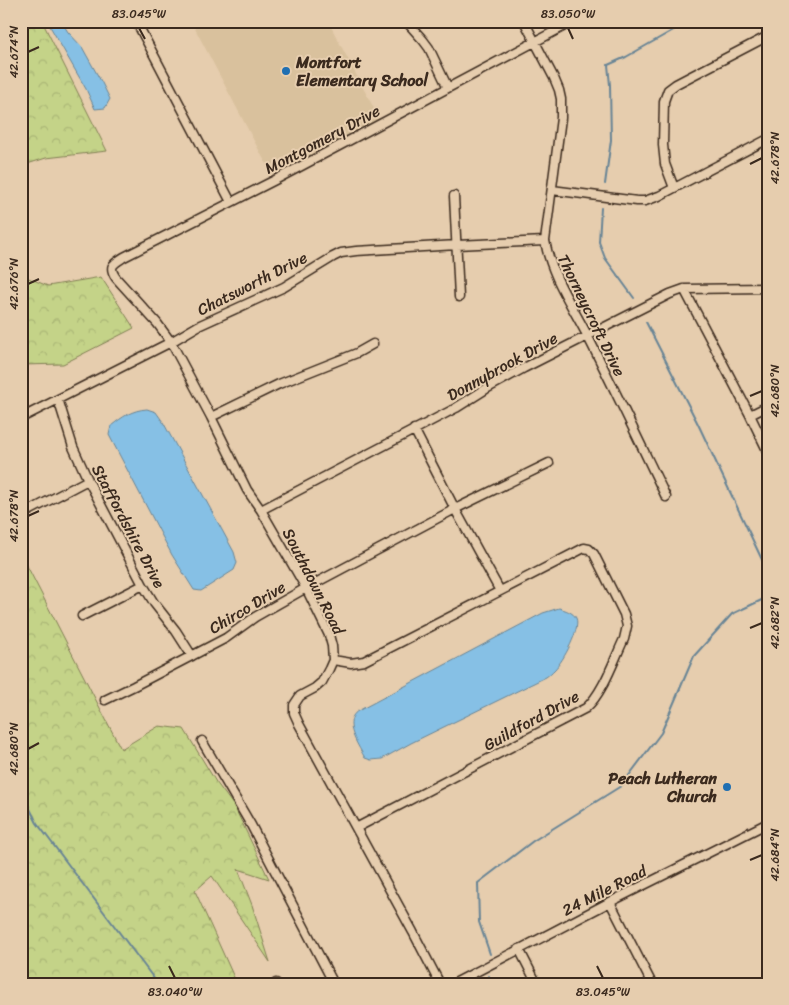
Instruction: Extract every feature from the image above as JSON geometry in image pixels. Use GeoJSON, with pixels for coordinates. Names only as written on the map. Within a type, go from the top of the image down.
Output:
{"type":"FeatureCollection","features":[{"type":"Feature","properties":{"kind":"street"},"geometry":{"type":"LineString","coordinates":[[136,21],[231,202]]}},
{"type":"Feature","properties":{"kind":"street"},"geometry":{"type":"LineString","coordinates":[[406,21],[429,48],[448,88]]}},
{"type":"Feature","properties":{"kind":"street","name":"Thorneycroft Drive"},"geometry":{"type":"LineString","coordinates":[[524,21],[554,78],[561,99],[561,118],[545,240],[547,251],[553,271],[587,335],[666,497]]}},
{"type":"Feature","properties":{"kind":"street","name":"Montgomery Drive"},"geometry":{"type":"LineString","coordinates":[[112,267],[124,257],[574,21]]}},
{"type":"Feature","properties":{"kind":"street"},"geometry":{"type":"LineString","coordinates":[[674,188],[665,164],[663,145],[664,101],[668,90],[768,36]]}},
{"type":"Feature","properties":{"kind":"street"},"geometry":{"type":"LineString","coordinates":[[552,190],[637,201],[652,199],[768,139]]}},
{"type":"Feature","properties":{"kind":"street"},"geometry":{"type":"LineString","coordinates":[[454,196],[459,297]]}},
{"type":"Feature","properties":{"kind":"street","name":"Chatsworth Drive"},"geometry":{"type":"LineString","coordinates":[[21,418],[206,323],[284,286],[341,254],[356,251],[545,240]]}},
{"type":"Feature","properties":{"kind":"street","name":"Southdown Road"},"geometry":{"type":"LineString","coordinates":[[112,267],[111,270],[116,278],[157,323],[171,342],[247,490],[261,510],[306,588],[329,635],[333,660],[329,669],[322,682],[300,696],[293,708],[299,724],[440,984]]}},
{"type":"Feature","properties":{"kind":"street","name":"Donnybrook Drive"},"geometry":{"type":"LineString","coordinates":[[261,510],[456,408],[486,388],[670,294],[684,289],[768,288]]}},
{"type":"Feature","properties":{"kind":"street"},"geometry":{"type":"LineString","coordinates":[[684,289],[768,452]]}},
{"type":"Feature","properties":{"kind":"street"},"geometry":{"type":"LineString","coordinates":[[211,417],[279,384],[357,353],[373,344]]}},
{"type":"Feature","properties":{"kind":"street","name":"Staffordshire Drive"},"geometry":{"type":"LineString","coordinates":[[58,399],[73,447],[88,480],[143,585],[192,656]]}},
{"type":"Feature","properties":{"kind":"street"},"geometry":{"type":"LineString","coordinates":[[750,415],[768,406]]}},
{"type":"Feature","properties":{"kind":"street"},"geometry":{"type":"LineString","coordinates":[[333,660],[351,663],[364,660],[500,591],[414,429]]}},
{"type":"Feature","properties":{"kind":"street","name":"Chirco Drive"},"geometry":{"type":"LineString","coordinates":[[105,700],[226,638],[255,617],[306,588],[455,509],[549,463]]}},
{"type":"Feature","properties":{"kind":"street"},"geometry":{"type":"LineString","coordinates":[[29,511],[88,480]]}},
{"type":"Feature","properties":{"kind":"street","name":"Guildford Drive"},"geometry":{"type":"LineString","coordinates":[[356,828],[581,712],[593,701],[624,639],[626,626],[622,607],[594,554],[587,548],[581,549],[500,591]]}},
{"type":"Feature","properties":{"kind":"street"},"geometry":{"type":"LineString","coordinates":[[82,616],[143,585]]}},
{"type":"Feature","properties":{"kind":"street"},"geometry":{"type":"LineString","coordinates":[[202,741],[251,825],[334,984]]}},
{"type":"Feature","properties":{"kind":"street","name":"24 Mile Road"},"geometry":{"type":"LineString","coordinates":[[453,984],[610,902],[768,823]]}},
{"type":"Feature","properties":{"kind":"street"},"geometry":{"type":"LineString","coordinates":[[610,902],[652,984]]}},
{"type":"Feature","properties":{"kind":"street"},"geometry":{"type":"LineString","coordinates":[[519,949],[537,984]]}},
{"type":"Feature","properties":{"kind":"shaded area","name":"Montfort Elementary School"},"geometry":{"type":"Polygon","coordinates":[[[191,21],[328,21],[380,120],[272,175],[191,21]]]}},
{"type":"Feature","properties":{"kind":"green space"},"geometry":{"type":"Polygon","coordinates":[[[21,21],[42,21],[107,151],[46,158],[21,166],[21,21]]]}},
{"type":"Feature","properties":{"kind":"green space"},"geometry":{"type":"Polygon","coordinates":[[[21,275],[48,286],[101,277],[134,328],[63,364],[21,365],[21,275]]]}},
{"type":"Feature","properties":{"kind":"green space"},"geometry":{"type":"Polygon","coordinates":[[[21,554],[121,749],[159,726],[184,729],[216,782],[234,806],[269,879],[238,869],[252,905],[270,962],[212,876],[195,891],[237,984],[24,984],[21,979],[21,554]]]}},
{"type":"Feature","properties":{"kind":"water"},"geometry":{"type":"Polygon","coordinates":[[[47,21],[61,21],[82,47],[110,99],[105,108],[95,109],[86,89],[47,21]]]}},
{"type":"Feature","properties":{"kind":"water"},"geometry":{"type":"Polygon","coordinates":[[[147,409],[156,412],[163,422],[234,552],[237,563],[234,570],[201,591],[194,590],[172,555],[109,435],[111,426],[127,414],[147,409]]]}},
{"type":"Feature","properties":{"kind":"water"},"geometry":{"type":"Polygon","coordinates":[[[559,608],[575,616],[576,629],[574,637],[562,659],[547,676],[382,759],[371,760],[365,758],[352,732],[351,721],[357,712],[543,613],[559,608]]]}},
{"type":"Feature","properties":{"kind":"waterway"},"geometry":{"type":"LineString","coordinates":[[605,184],[611,140],[608,65],[677,28],[681,21]]}},
{"type":"Feature","properties":{"kind":"waterway"},"geometry":{"type":"LineString","coordinates":[[601,208],[599,242],[605,258],[634,298]]}},
{"type":"Feature","properties":{"kind":"waterway"},"geometry":{"type":"LineString","coordinates":[[646,322],[768,569]]}},
{"type":"Feature","properties":{"kind":"waterway"},"geometry":{"type":"LineString","coordinates":[[490,954],[479,922],[478,883],[533,841],[621,786],[661,733],[694,656],[732,614],[768,597]]}},
{"type":"Feature","properties":{"kind":"waterway"},"geometry":{"type":"LineString","coordinates":[[21,791],[37,823],[158,984]]}},
{"type":"Feature","properties":{"kind":"waterway"},"geometry":{"type":"LineString","coordinates":[[486,984],[489,976]]}},
{"type":"Feature","properties":{"kind":"place","name":"Montfort Elementary School"},"geometry":{"type":"Point","coordinates":[286,71]}},
{"type":"Feature","properties":{"kind":"place","name":"Peach Lutheran Church"},"geometry":{"type":"Point","coordinates":[727,787]}}]}
